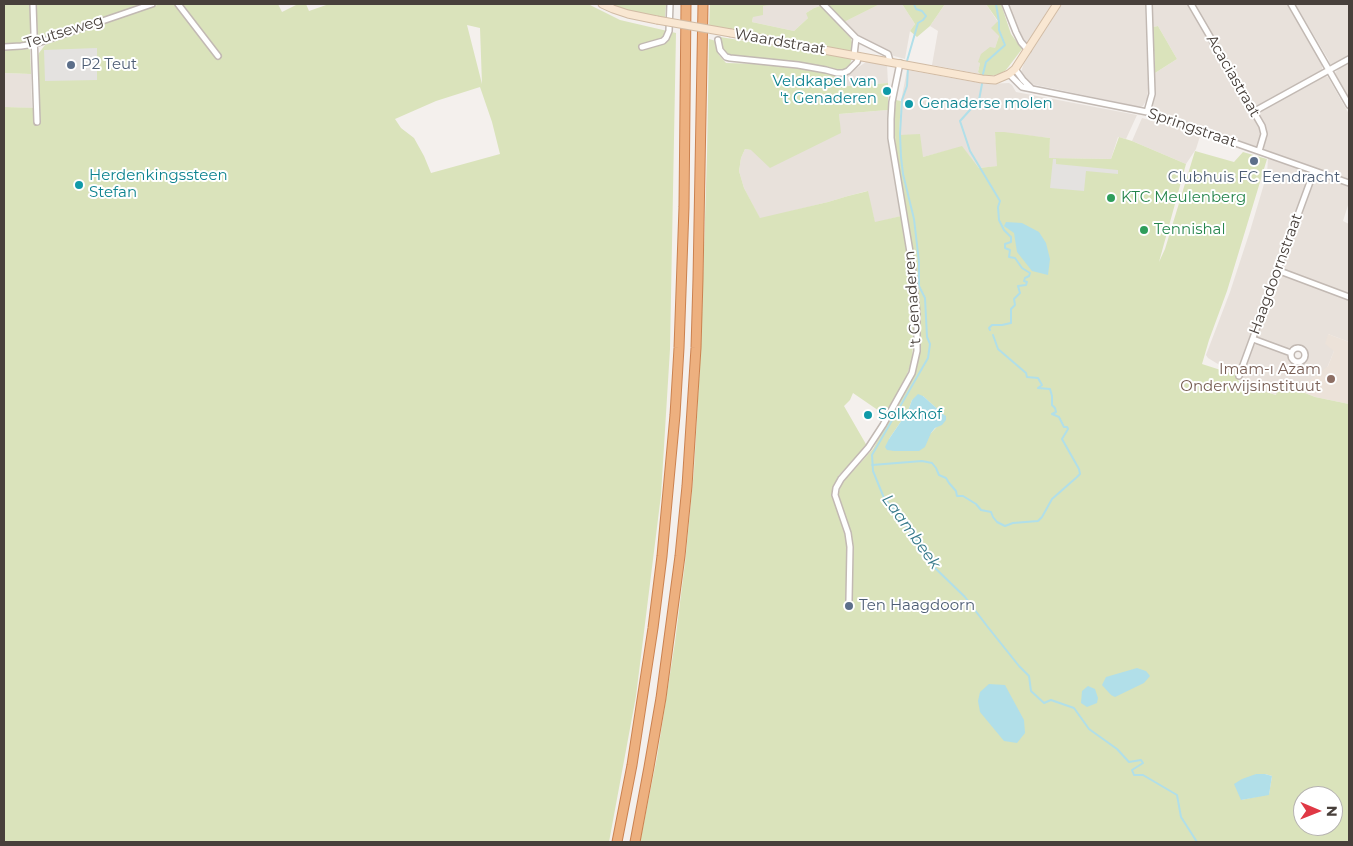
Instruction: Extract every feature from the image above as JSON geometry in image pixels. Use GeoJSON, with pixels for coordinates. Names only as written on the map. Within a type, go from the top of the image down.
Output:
{"type":"FeatureCollection","features":[{"type":"Feature","properties":{"kind":"highway"},"geometry":{"type":"LineString","coordinates":[[617,842],[632,765],[653,628],[672,450],[679,348],[684,198],[686,4]]}},
{"type":"Feature","properties":{"kind":"highway"},"geometry":{"type":"LineString","coordinates":[[635,842],[661,698],[680,556],[687,486],[698,279],[703,4]]}},
{"type":"Feature","properties":{"kind":"street"},"geometry":{"type":"LineString","coordinates":[[34,4],[37,122]]}},
{"type":"Feature","properties":{"kind":"street","name":"Teutseweg"},"geometry":{"type":"LineString","coordinates":[[4,46],[35,44],[152,4]]}},
{"type":"Feature","properties":{"kind":"street"},"geometry":{"type":"LineString","coordinates":[[178,4],[218,56]]}},
{"type":"Feature","properties":{"kind":"street","name":"Waardstraat"},"geometry":{"type":"LineString","coordinates":[[602,4],[628,14],[657,20],[890,61]]}},
{"type":"Feature","properties":{"kind":"street"},"geometry":{"type":"LineString","coordinates":[[642,47],[663,41],[666,38],[669,31],[670,4]]}},
{"type":"Feature","properties":{"kind":"street"},"geometry":{"type":"LineString","coordinates":[[823,4],[856,38],[888,54],[890,61],[995,80],[1015,69],[1058,4]]}},
{"type":"Feature","properties":{"kind":"street"},"geometry":{"type":"LineString","coordinates":[[1005,4],[1016,32],[1028,50]]}},
{"type":"Feature","properties":{"kind":"street"},"geometry":{"type":"LineString","coordinates":[[1147,112],[1152,94],[1148,4]]}},
{"type":"Feature","properties":{"kind":"street","name":"Acaciastraat"},"geometry":{"type":"LineString","coordinates":[[1191,4],[1262,126],[1264,134],[1259,151]]}},
{"type":"Feature","properties":{"kind":"street"},"geometry":{"type":"LineString","coordinates":[[1291,4],[1349,105]]}},
{"type":"Feature","properties":{"kind":"street"},"geometry":{"type":"LineString","coordinates":[[718,40],[720,50],[726,57],[798,65],[844,73],[857,62],[856,38]]}},
{"type":"Feature","properties":{"kind":"street"},"geometry":{"type":"LineString","coordinates":[[1253,112],[1349,59]]}},
{"type":"Feature","properties":{"kind":"street","name":"'t Genaderen"},"geometry":{"type":"LineString","coordinates":[[849,600],[850,547],[848,533],[836,495],[836,488],[840,479],[868,448],[888,417],[912,374],[917,351],[917,314],[912,264],[892,138],[892,102],[900,63]]}},
{"type":"Feature","properties":{"kind":"street"},"geometry":{"type":"LineString","coordinates":[[1015,69],[1031,88]]}},
{"type":"Feature","properties":{"kind":"street","name":"Springstraat"},"geometry":{"type":"LineString","coordinates":[[1009,74],[1022,87],[1147,112],[1349,183]]}},
{"type":"Feature","properties":{"kind":"street","name":"Haagdoornstraat"},"geometry":{"type":"LineString","coordinates":[[1239,376],[1314,171]]}},
{"type":"Feature","properties":{"kind":"street"},"geometry":{"type":"LineString","coordinates":[[1277,270],[1349,297]]}},
{"type":"Feature","properties":{"kind":"street"},"geometry":{"type":"LineString","coordinates":[[1252,339],[1291,353]]}},
{"type":"Feature","properties":{"kind":"shaded area"},"geometry":{"type":"Polygon","coordinates":[[[819,4],[825,10],[820,6],[806,13],[809,17],[794,31],[752,22],[753,17],[762,6],[819,4]]]}},
{"type":"Feature","properties":{"kind":"shaded area"},"geometry":{"type":"Polygon","coordinates":[[[880,4],[902,4],[915,24],[910,31],[905,59],[894,56],[859,36],[844,22],[880,4]]]}},
{"type":"Feature","properties":{"kind":"shaded area"},"geometry":{"type":"Polygon","coordinates":[[[945,4],[986,4],[998,22],[999,36],[995,48],[980,63],[978,72],[980,74],[932,65],[938,31],[930,26],[945,4]]]}},
{"type":"Feature","properties":{"kind":"shaded area"},"geometry":{"type":"Polygon","coordinates":[[[1008,4],[1052,4],[1026,45],[1016,26],[1008,4]]]}},
{"type":"Feature","properties":{"kind":"shaded area"},"geometry":{"type":"Polygon","coordinates":[[[1062,4],[1145,4],[1148,89],[1147,99],[1143,106],[1140,107],[1031,84],[1022,77],[1021,72],[1024,63],[1062,4]]]}},
{"type":"Feature","properties":{"kind":"shaded area"},"geometry":{"type":"Polygon","coordinates":[[[1152,4],[1187,4],[1261,130],[1262,134],[1257,146],[1151,109],[1155,73],[1177,59],[1158,26],[1153,27],[1152,4]]]}},
{"type":"Feature","properties":{"kind":"shaded area"},"geometry":{"type":"Polygon","coordinates":[[[1193,4],[1287,4],[1322,64],[1322,70],[1253,107],[1193,4]]]}},
{"type":"Feature","properties":{"kind":"shaded area"},"geometry":{"type":"Polygon","coordinates":[[[1295,4],[1349,4],[1349,56],[1334,65],[1330,64],[1295,4]]]}},
{"type":"Feature","properties":{"kind":"shaded area","name":"P2 Teut"},"geometry":{"type":"Polygon","coordinates":[[[97,48],[97,80],[45,81],[44,50],[97,48]]]}},
{"type":"Feature","properties":{"kind":"shaded area"},"geometry":{"type":"Polygon","coordinates":[[[866,62],[887,65],[888,83],[836,87],[835,74],[848,74],[866,62]]]}},
{"type":"Feature","properties":{"kind":"shaded area"},"geometry":{"type":"Polygon","coordinates":[[[1349,62],[1349,102],[1335,73],[1340,67],[1349,62]]]}},
{"type":"Feature","properties":{"kind":"shaded area"},"geometry":{"type":"Polygon","coordinates":[[[907,70],[985,84],[1009,83],[1016,92],[1137,115],[1126,139],[1118,137],[1111,159],[1048,158],[1050,138],[995,132],[998,166],[979,168],[962,147],[923,157],[899,135],[901,101],[907,70]]]}},
{"type":"Feature","properties":{"kind":"shaded area"},"geometry":{"type":"Polygon","coordinates":[[[4,73],[31,74],[32,108],[4,107],[4,73]]]}},
{"type":"Feature","properties":{"kind":"shaded area"},"geometry":{"type":"Polygon","coordinates":[[[1323,76],[1328,77],[1349,114],[1349,180],[1263,149],[1267,132],[1257,114],[1323,76]]]}},
{"type":"Feature","properties":{"kind":"shaded area"},"geometry":{"type":"Polygon","coordinates":[[[888,110],[889,138],[901,216],[875,223],[867,191],[760,219],[744,188],[739,171],[745,149],[751,150],[840,129],[839,114],[888,110]]]}},
{"type":"Feature","properties":{"kind":"shaded area"},"geometry":{"type":"Polygon","coordinates":[[[1142,118],[1201,133],[1196,149],[1186,164],[1132,141],[1142,118]]]}},
{"type":"Feature","properties":{"kind":"shaded area"},"geometry":{"type":"Polygon","coordinates":[[[1268,158],[1307,172],[1308,175],[1236,375],[1206,355],[1230,292],[1250,231],[1267,174],[1268,158]]]}},
{"type":"Feature","properties":{"kind":"shaded area"},"geometry":{"type":"Polygon","coordinates":[[[1053,159],[1056,159],[1056,164],[1118,170],[1118,174],[1086,171],[1084,191],[1050,188],[1053,159]]]}},
{"type":"Feature","properties":{"kind":"shaded area"},"geometry":{"type":"Polygon","coordinates":[[[1317,175],[1349,187],[1349,202],[1343,221],[1349,224],[1349,294],[1282,270],[1281,267],[1314,177],[1317,175]]]}},
{"type":"Feature","properties":{"kind":"shaded area"},"geometry":{"type":"Polygon","coordinates":[[[1280,276],[1349,300],[1349,342],[1328,334],[1334,351],[1327,368],[1298,390],[1280,383],[1277,395],[1240,384],[1252,347],[1257,343],[1286,354],[1293,364],[1303,363],[1306,358],[1306,351],[1302,346],[1298,345],[1286,349],[1258,339],[1256,334],[1280,276]]]}},
{"type":"Feature","properties":{"kind":"shaded area","name":"Imam-ı Azam Onderwijsinstituut"},"geometry":{"type":"Polygon","coordinates":[[[1328,334],[1349,342],[1349,404],[1315,397],[1298,390],[1328,366],[1334,351],[1325,344],[1328,334]]]}},
{"type":"Feature","properties":{"kind":"green space"},"geometry":{"type":"Polygon","coordinates":[[[4,4],[144,4],[44,38],[38,38],[35,35],[35,44],[4,44],[4,4]]]}},
{"type":"Feature","properties":{"kind":"green space"},"geometry":{"type":"Polygon","coordinates":[[[160,4],[278,4],[282,12],[298,4],[306,4],[309,11],[329,4],[588,4],[620,20],[676,33],[670,349],[661,495],[636,696],[609,842],[4,842],[4,107],[38,108],[37,63],[39,53],[45,45],[160,4]],[[467,25],[482,84],[480,28],[467,25]],[[480,87],[436,101],[395,119],[401,128],[414,138],[431,173],[500,154],[480,87]]]}},
{"type":"Feature","properties":{"kind":"green space"},"geometry":{"type":"Polygon","coordinates":[[[610,4],[666,4],[665,18],[643,15],[610,4]]]}},
{"type":"Feature","properties":{"kind":"green space"},"geometry":{"type":"Polygon","coordinates":[[[710,4],[778,4],[763,6],[763,15],[753,17],[752,22],[794,31],[808,18],[806,13],[820,6],[851,38],[851,51],[709,27],[710,4]]]}},
{"type":"Feature","properties":{"kind":"green space"},"geometry":{"type":"Polygon","coordinates":[[[827,4],[880,4],[844,22],[827,4]]]}},
{"type":"Feature","properties":{"kind":"green space"},"geometry":{"type":"Polygon","coordinates":[[[902,4],[945,4],[930,26],[917,37],[910,31],[915,24],[902,4]]]}},
{"type":"Feature","properties":{"kind":"green space"},"geometry":{"type":"Polygon","coordinates":[[[986,4],[1001,4],[1011,34],[1022,49],[1006,70],[1000,74],[982,76],[978,72],[980,63],[978,62],[981,54],[990,47],[995,48],[999,36],[991,28],[998,21],[986,4]]]}},
{"type":"Feature","properties":{"kind":"green space"},"geometry":{"type":"Polygon","coordinates":[[[1158,26],[1177,59],[1155,73],[1153,27],[1158,26]]]}},
{"type":"Feature","properties":{"kind":"green space"},"geometry":{"type":"Polygon","coordinates":[[[720,37],[852,58],[848,70],[843,72],[729,56],[722,48],[720,37]]]}},
{"type":"Feature","properties":{"kind":"green space"},"geometry":{"type":"Polygon","coordinates":[[[709,39],[716,41],[719,55],[726,63],[765,64],[835,74],[836,87],[888,83],[888,110],[839,114],[841,133],[770,168],[751,150],[745,149],[739,171],[744,188],[760,218],[868,191],[875,222],[901,216],[911,280],[914,324],[912,361],[904,382],[885,415],[853,393],[850,400],[844,406],[867,446],[839,475],[832,495],[834,503],[839,501],[838,495],[842,483],[873,449],[910,383],[916,364],[919,323],[896,153],[894,117],[896,100],[901,101],[899,135],[920,134],[923,157],[962,146],[979,168],[997,166],[995,132],[1004,132],[1050,138],[1049,158],[1111,159],[1119,137],[1186,164],[1159,262],[1165,249],[1195,151],[1234,162],[1243,152],[1267,159],[1227,291],[1202,364],[1236,375],[1240,384],[1276,395],[1280,383],[1315,397],[1349,404],[1349,842],[640,842],[657,757],[685,563],[694,470],[701,345],[709,39]],[[923,396],[912,400],[908,411],[889,439],[894,451],[904,451],[931,433],[946,417],[923,396]],[[1256,774],[1241,800],[1269,794],[1272,776],[1256,774]]]}},
{"type":"Feature","properties":{"kind":"green space"},"geometry":{"type":"Polygon","coordinates":[[[30,49],[31,74],[4,73],[4,50],[30,49]]]}},
{"type":"Feature","properties":{"kind":"water"},"geometry":{"type":"Polygon","coordinates":[[[1006,222],[1022,223],[1039,232],[1046,243],[1050,259],[1048,275],[1032,271],[1017,252],[1014,233],[1004,226],[1006,222]]]}},
{"type":"Feature","properties":{"kind":"water"},"geometry":{"type":"Polygon","coordinates":[[[918,394],[923,396],[946,416],[946,420],[942,425],[935,428],[925,447],[919,451],[887,450],[885,447],[889,439],[908,411],[912,400],[918,394]]]}},
{"type":"Feature","properties":{"kind":"water"},"geometry":{"type":"Polygon","coordinates":[[[1137,668],[1146,671],[1150,676],[1144,683],[1115,697],[1102,685],[1106,677],[1137,668]]]}},
{"type":"Feature","properties":{"kind":"water"},"geometry":{"type":"Polygon","coordinates":[[[989,684],[1005,685],[1024,720],[1025,733],[1017,743],[1004,741],[980,712],[978,701],[980,692],[989,684]]]}},
{"type":"Feature","properties":{"kind":"water"},"geometry":{"type":"Polygon","coordinates":[[[1088,686],[1095,689],[1098,698],[1097,703],[1087,707],[1081,703],[1082,691],[1088,686]]]}},
{"type":"Feature","properties":{"kind":"water"},"geometry":{"type":"Polygon","coordinates":[[[1256,774],[1272,776],[1269,795],[1241,800],[1234,784],[1256,774]]]}},
{"type":"Feature","properties":{"kind":"waterway","name":"Laambeek"},"geometry":{"type":"LineString","coordinates":[[907,61],[918,23],[926,16],[922,11],[916,9],[914,4]]}},
{"type":"Feature","properties":{"kind":"waterway"},"geometry":{"type":"LineString","coordinates":[[983,74],[986,62],[1005,45],[999,30],[996,4]]}},
{"type":"Feature","properties":{"kind":"waterway","name":"Laambeek"},"geometry":{"type":"LineString","coordinates":[[908,68],[907,86],[902,100],[901,157],[903,174],[914,219],[919,262],[919,286],[925,298],[927,337],[930,344],[928,358],[872,455],[873,471],[884,498],[903,520],[933,566],[965,597],[1029,676],[1031,691],[1044,703],[1051,700],[1074,708],[1089,729],[1117,749],[1129,762],[1141,760],[1143,763],[1132,770],[1134,775],[1143,775],[1177,795],[1181,817],[1197,842]]}},
{"type":"Feature","properties":{"kind":"waterway"},"geometry":{"type":"LineString","coordinates":[[982,84],[979,100],[960,121],[970,151],[1000,201],[998,207],[999,220],[1004,230],[1011,237],[1011,242],[1005,244],[1005,248],[1010,250],[1009,257],[1015,258],[1022,268],[1030,273],[1025,278],[1026,285],[1018,286],[1020,293],[1014,299],[1015,305],[1011,309],[1011,323],[992,325],[989,328],[990,330]]}},
{"type":"Feature","properties":{"kind":"waterway"},"geometry":{"type":"LineString","coordinates":[[872,465],[922,461],[932,463],[939,475],[946,478],[956,491],[957,496],[963,496],[976,504],[981,510],[991,512],[997,522],[1005,526],[1013,523],[1038,521],[1042,517],[1052,499],[1080,474],[1079,469],[1062,439],[1068,429],[1064,427],[1059,417],[1052,414],[1056,412],[1052,405],[1050,389],[1038,388],[1042,385],[1038,378],[1027,377],[1026,373],[998,349],[993,335]]}},
{"type":"Feature","properties":{"kind":"place","name":"P2 Teut"},"geometry":{"type":"Point","coordinates":[71,65]}},
{"type":"Feature","properties":{"kind":"place","name":"Veldkapel van 't Genaderen"},"geometry":{"type":"Point","coordinates":[887,91]}},
{"type":"Feature","properties":{"kind":"place","name":"Genaderse molen"},"geometry":{"type":"Point","coordinates":[909,104]}},
{"type":"Feature","properties":{"kind":"place","name":"Clubhuis FC Eendracht"},"geometry":{"type":"Point","coordinates":[1254,161]}},
{"type":"Feature","properties":{"kind":"place","name":"Herdenkingssteen Stefan"},"geometry":{"type":"Point","coordinates":[79,185]}},
{"type":"Feature","properties":{"kind":"place","name":"KTC Meulenberg"},"geometry":{"type":"Point","coordinates":[1111,198]}},
{"type":"Feature","properties":{"kind":"place","name":"Tennishal"},"geometry":{"type":"Point","coordinates":[1144,230]}},
{"type":"Feature","properties":{"kind":"place","name":"Imam-ı Azam Onderwijsinstituut"},"geometry":{"type":"Point","coordinates":[1331,379]}},
{"type":"Feature","properties":{"kind":"place","name":"Solkxhof"},"geometry":{"type":"Point","coordinates":[868,415]}},
{"type":"Feature","properties":{"kind":"place","name":"Ten Haagdoorn"},"geometry":{"type":"Point","coordinates":[849,606]}}]}
